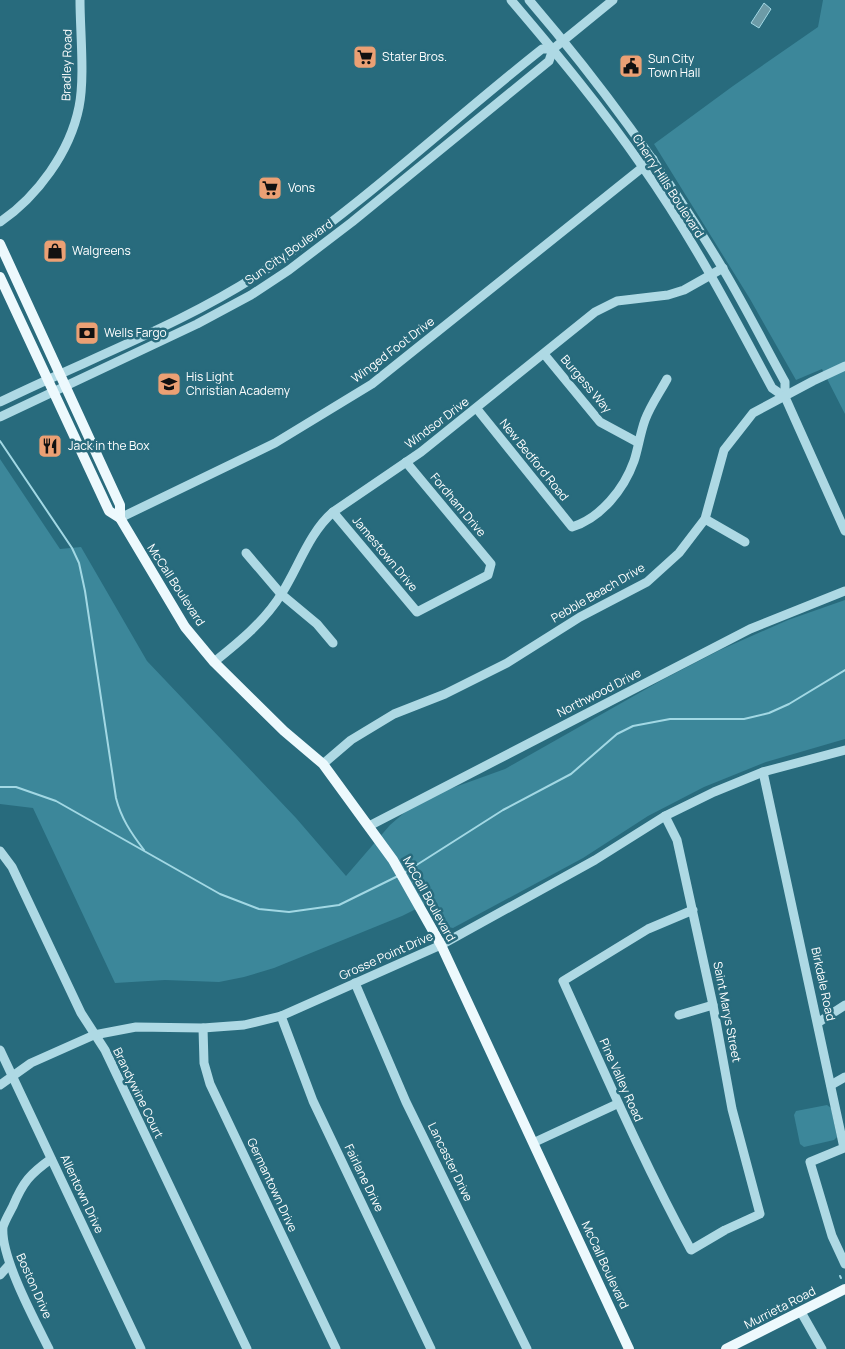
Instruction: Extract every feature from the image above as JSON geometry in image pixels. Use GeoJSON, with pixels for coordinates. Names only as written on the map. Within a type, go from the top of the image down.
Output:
{"type":"FeatureCollection","features":[{"type":"Feature","properties":{"kind":"main road","name":"McCall Boulevard"},"geometry":{"type":"LineString","coordinates":[[0,244],[120,505],[120,518]]}},
{"type":"Feature","properties":{"kind":"main road","name":"McCall Boulevard"},"geometry":{"type":"LineString","coordinates":[[0,277],[109,511],[120,518],[185,627],[214,662],[284,731],[323,764],[393,860],[413,892],[441,945],[535,1142],[629,1349]]}},
{"type":"Feature","properties":{"kind":"main road","name":"Murrieta Road"},"geometry":{"type":"LineString","coordinates":[[726,1349],[845,1289]]}},
{"type":"Feature","properties":{"kind":"street","name":"Bradley Road"},"geometry":{"type":"LineString","coordinates":[[0,222],[14,213],[38,189],[69,137],[79,107],[80,0]]}},
{"type":"Feature","properties":{"kind":"street","name":"Cherry Hills Boulevard"},"geometry":{"type":"LineString","coordinates":[[511,0],[602,110],[643,167],[710,275],[772,388],[785,397]]}},
{"type":"Feature","properties":{"kind":"street","name":"Cherry Hills Boulevard"},"geometry":{"type":"LineString","coordinates":[[529,0],[564,40],[653,159],[722,268],[784,382],[785,397],[845,531]]}},
{"type":"Feature","properties":{"kind":"street","name":"Sun City Boulevard"},"geometry":{"type":"LineString","coordinates":[[0,417],[224,310],[289,270],[352,222],[549,61],[553,50],[612,0]]}},
{"type":"Feature","properties":{"kind":"street","name":"Sun City Boulevard"},"geometry":{"type":"LineString","coordinates":[[0,402],[192,312],[270,266],[341,213],[542,49],[553,50]]}},
{"type":"Feature","properties":{"kind":"street","name":"Winged Foot Drive"},"geometry":{"type":"LineString","coordinates":[[120,518],[275,443],[372,384],[653,159]]}},
{"type":"Feature","properties":{"kind":"street","name":"Windsor Drive"},"geometry":{"type":"LineString","coordinates":[[214,662],[246,636],[281,594],[320,524],[333,512],[406,462],[477,409],[595,312],[617,301],[668,295],[684,290],[722,268]]}},
{"type":"Feature","properties":{"kind":"street","name":"Burgess Way"},"geometry":{"type":"LineString","coordinates":[[544,354],[600,422],[637,442]]}},
{"type":"Feature","properties":{"kind":"street","name":"Pebble Beach Drive"},"geometry":{"type":"LineString","coordinates":[[323,764],[351,740],[394,714],[446,694],[507,663],[580,617],[647,582],[679,553],[705,519],[724,450],[753,414],[845,366]]}},
{"type":"Feature","properties":{"kind":"street"},"geometry":{"type":"LineString","coordinates":[[637,442],[646,417],[667,379]]}},
{"type":"Feature","properties":{"kind":"street","name":"New Bedford Road"},"geometry":{"type":"LineString","coordinates":[[477,409],[572,527],[586,523],[623,486],[635,460],[637,442]]}},
{"type":"Feature","properties":{"kind":"street","name":"Fordham Drive"},"geometry":{"type":"LineString","coordinates":[[406,462],[491,564],[488,575],[417,612]]}},
{"type":"Feature","properties":{"kind":"street","name":"Jamestown Drive"},"geometry":{"type":"LineString","coordinates":[[333,512],[417,612]]}},
{"type":"Feature","properties":{"kind":"street"},"geometry":{"type":"LineString","coordinates":[[705,519],[745,542]]}},
{"type":"Feature","properties":{"kind":"street"},"geometry":{"type":"LineString","coordinates":[[246,553],[281,594],[317,624],[333,643]]}},
{"type":"Feature","properties":{"kind":"street","name":"Northwood Drive"},"geometry":{"type":"LineString","coordinates":[[369,826],[750,629],[845,591]]}},
{"type":"Feature","properties":{"kind":"street","name":"Grosse Point Drive"},"geometry":{"type":"LineString","coordinates":[[0,1085],[52,1052],[94,1035],[136,1027],[203,1028],[244,1025],[280,1016],[441,945],[595,860],[665,816],[714,792],[763,772],[845,750]]}},
{"type":"Feature","properties":{"kind":"street","name":"Birkdale Road"},"geometry":{"type":"LineString","coordinates":[[763,772],[845,1148],[810,1162],[832,1236],[845,1264]]}},
{"type":"Feature","properties":{"kind":"street","name":"Saint Marys Street"},"geometry":{"type":"LineString","coordinates":[[665,816],[677,840],[714,1005],[732,1109],[760,1214]]}},
{"type":"Feature","properties":{"kind":"street","name":"Brandywine Court"},"geometry":{"type":"LineString","coordinates":[[0,851],[12,867],[81,1012],[105,1050],[247,1349]]}},
{"type":"Feature","properties":{"kind":"street","name":"Pine Valley Road"},"geometry":{"type":"LineString","coordinates":[[693,910],[648,929],[563,981],[617,1104],[662,1198],[691,1250],[725,1230],[760,1214]]}},
{"type":"Feature","properties":{"kind":"street","name":"Lancaster Drive"},"geometry":{"type":"LineString","coordinates":[[355,983],[406,1102],[527,1349]]}},
{"type":"Feature","properties":{"kind":"street"},"geometry":{"type":"LineString","coordinates":[[679,1015],[714,1005]]}},
{"type":"Feature","properties":{"kind":"street"},"geometry":{"type":"LineString","coordinates":[[819,1022],[845,1005]]}},
{"type":"Feature","properties":{"kind":"street","name":"Fairlane Drive"},"geometry":{"type":"LineString","coordinates":[[280,1016],[313,1101],[431,1349]]}},
{"type":"Feature","properties":{"kind":"street","name":"Germantown Drive"},"geometry":{"type":"LineString","coordinates":[[203,1028],[204,1063],[210,1084],[336,1349]]}},
{"type":"Feature","properties":{"kind":"street","name":"Allentown Drive"},"geometry":{"type":"LineString","coordinates":[[0,1050],[141,1349]]}},
{"type":"Feature","properties":{"kind":"street"},"geometry":{"type":"LineString","coordinates":[[831,1085],[845,1077]]}},
{"type":"Feature","properties":{"kind":"street"},"geometry":{"type":"LineString","coordinates":[[535,1142],[617,1104]]}},
{"type":"Feature","properties":{"kind":"street","name":"Boston Drive"},"geometry":{"type":"LineString","coordinates":[[49,1349],[9,1265],[3,1245],[3,1227],[22,1185],[32,1172],[51,1159]]}},
{"type":"Feature","properties":{"kind":"street"},"geometry":{"type":"LineString","coordinates":[[0,1275],[9,1265]]}},
{"type":"Feature","properties":{"kind":"street"},"geometry":{"type":"LineString","coordinates":[[801,1312],[822,1349]]}},
{"type":"Feature","properties":{"kind":"shaded area"},"geometry":{"type":"Polygon","coordinates":[[[823,0],[845,0],[845,414],[822,369],[796,380],[750,299],[654,144],[818,27],[823,0]]]}},
{"type":"Feature","properties":{"kind":"shaded area"},"geometry":{"type":"Polygon","coordinates":[[[764,3],[771,9],[759,28],[751,23],[764,3]]]}},
{"type":"Feature","properties":{"kind":"shaded area"},"geometry":{"type":"Polygon","coordinates":[[[0,459],[60,549],[81,547],[147,661],[296,818],[346,876],[390,825],[419,800],[505,769],[662,680],[720,650],[788,620],[845,600],[845,739],[766,762],[704,787],[648,816],[583,858],[453,928],[448,927],[434,900],[402,916],[274,968],[244,977],[219,982],[165,980],[115,983],[33,808],[0,804],[0,459]]]}},
{"type":"Feature","properties":{"kind":"shaded area"},"geometry":{"type":"Polygon","coordinates":[[[827,1105],[831,1108],[837,1137],[834,1140],[804,1147],[800,1144],[794,1115],[796,1111],[827,1105]]]}},
{"type":"Feature","properties":{"kind":"waterway"},"geometry":{"type":"LineString","coordinates":[[0,441],[72,548],[79,563],[85,591],[116,798],[127,825],[144,850]]}},
{"type":"Feature","properties":{"kind":"waterway"},"geometry":{"type":"LineString","coordinates":[[404,873],[503,810],[571,774],[617,734],[633,726],[670,719],[744,719],[769,713],[789,704],[845,670]]}},
{"type":"Feature","properties":{"kind":"waterway"},"geometry":{"type":"LineString","coordinates":[[0,787],[16,787],[56,801],[220,894],[259,909],[289,912],[339,905],[398,876]]}},
{"type":"Feature","properties":{"kind":"place","name":"Stater Bros."},"geometry":{"type":"Point","coordinates":[365,57]}},
{"type":"Feature","properties":{"kind":"place","name":"Sun City Town Hall"},"geometry":{"type":"Point","coordinates":[631,66]}},
{"type":"Feature","properties":{"kind":"place","name":"Vons"},"geometry":{"type":"Point","coordinates":[270,188]}},
{"type":"Feature","properties":{"kind":"place","name":"Walgreens"},"geometry":{"type":"Point","coordinates":[55,251]}},
{"type":"Feature","properties":{"kind":"place","name":"Wells Fargo"},"geometry":{"type":"Point","coordinates":[87,333]}},
{"type":"Feature","properties":{"kind":"place","name":"His Light Christian Academy"},"geometry":{"type":"Point","coordinates":[169,384]}},
{"type":"Feature","properties":{"kind":"place","name":"Jack in the Box"},"geometry":{"type":"Point","coordinates":[50,446]}}]}
